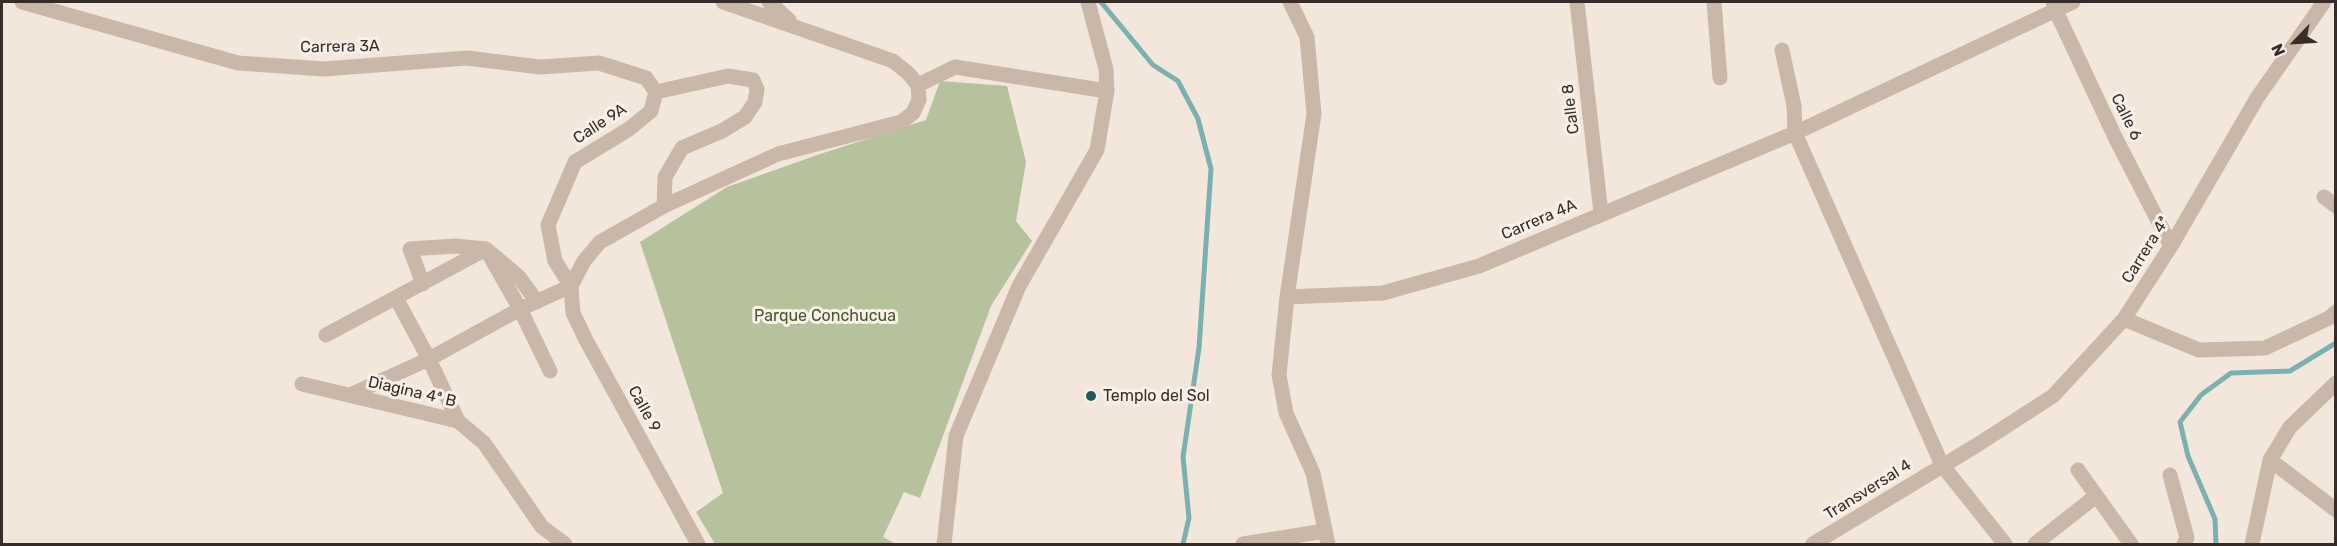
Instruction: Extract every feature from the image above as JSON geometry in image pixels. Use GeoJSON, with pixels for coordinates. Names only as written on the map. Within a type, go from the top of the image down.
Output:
{"type":"FeatureCollection","features":[{"type":"Feature","properties":{"kind":"street","name":"Carrera 3A"},"geometry":{"type":"LineString","coordinates":[[22,2],[238,63],[324,69],[467,58],[540,67],[599,63],[646,78],[656,92]]}},
{"type":"Feature","properties":{"kind":"street"},"geometry":{"type":"LineString","coordinates":[[350,395],[429,359],[520,309],[571,286],[584,261],[600,242],[664,206],[778,154],[901,122],[914,113],[919,100],[918,85],[893,61],[793,24],[723,2]]}},
{"type":"Feature","properties":{"kind":"street"},"geometry":{"type":"LineString","coordinates":[[769,2],[793,24]]}},
{"type":"Feature","properties":{"kind":"street"},"geometry":{"type":"LineString","coordinates":[[944,544],[956,436],[1019,286],[1097,150],[1107,91],[1106,69],[1088,2]]}},
{"type":"Feature","properties":{"kind":"street"},"geometry":{"type":"LineString","coordinates":[[1243,544],[1326,538],[1313,473],[1286,412],[1279,375],[1287,297],[1314,114],[1307,37],[1290,2]]}},
{"type":"Feature","properties":{"kind":"street","name":"Calle 8"},"geometry":{"type":"LineString","coordinates":[[1577,2],[1602,213]]}},
{"type":"Feature","properties":{"kind":"street"},"geometry":{"type":"LineString","coordinates":[[1713,2],[1720,78]]}},
{"type":"Feature","properties":{"kind":"street","name":"Carrera 4A"},"geometry":{"type":"LineString","coordinates":[[1287,297],[1383,293],[1479,266],[1795,133],[2054,5],[2073,2]]}},
{"type":"Feature","properties":{"kind":"street","name":"Carrera 4ª"},"geometry":{"type":"LineString","coordinates":[[1942,465],[2053,396],[2124,318],[2171,246],[2257,98],[2324,2]]}},
{"type":"Feature","properties":{"kind":"street","name":"Calle 6"},"geometry":{"type":"LineString","coordinates":[[2054,5],[2116,139],[2171,246]]}},
{"type":"Feature","properties":{"kind":"street"},"geometry":{"type":"LineString","coordinates":[[1782,51],[1794,106],[1795,133],[1942,465],[2005,544]]}},
{"type":"Feature","properties":{"kind":"street"},"geometry":{"type":"LineString","coordinates":[[918,85],[955,67],[1107,91]]}},
{"type":"Feature","properties":{"kind":"street"},"geometry":{"type":"LineString","coordinates":[[656,92],[728,76],[753,80],[757,89],[755,102],[745,117],[722,131],[682,148],[665,177],[664,206]]}},
{"type":"Feature","properties":{"kind":"street","name":"Calle 9A"},"geometry":{"type":"LineString","coordinates":[[571,286],[555,261],[548,225],[574,162],[629,129],[651,111],[656,92]]}},
{"type":"Feature","properties":{"kind":"street"},"geometry":{"type":"LineString","coordinates":[[423,284],[410,249],[454,246],[486,249],[519,277],[537,302]]}},
{"type":"Feature","properties":{"kind":"street"},"geometry":{"type":"LineString","coordinates":[[326,334],[486,249]]}},
{"type":"Feature","properties":{"kind":"street"},"geometry":{"type":"LineString","coordinates":[[486,249],[520,309],[550,371]]}},
{"type":"Feature","properties":{"kind":"street","name":"Calle 9"},"geometry":{"type":"LineString","coordinates":[[571,286],[573,313],[586,340],[698,544]]}},
{"type":"Feature","properties":{"kind":"street"},"geometry":{"type":"LineString","coordinates":[[396,298],[429,359],[458,421]]}},
{"type":"Feature","properties":{"kind":"street"},"geometry":{"type":"LineString","coordinates":[[2124,318],[2199,350],[2265,348],[2329,318],[2336,312]]}},
{"type":"Feature","properties":{"kind":"street"},"geometry":{"type":"LineString","coordinates":[[2252,544],[2270,460],[2290,427],[2336,383]]}},
{"type":"Feature","properties":{"kind":"street","name":"Diagina 4ª B"},"geometry":{"type":"LineString","coordinates":[[302,384],[458,421],[484,443],[542,527],[565,544]]}},
{"type":"Feature","properties":{"kind":"street"},"geometry":{"type":"LineString","coordinates":[[2270,460],[2336,510]]}},
{"type":"Feature","properties":{"kind":"street","name":"Transversal 4"},"geometry":{"type":"LineString","coordinates":[[1813,544],[1942,465]]}},
{"type":"Feature","properties":{"kind":"street"},"geometry":{"type":"LineString","coordinates":[[2078,470],[2131,544]]}},
{"type":"Feature","properties":{"kind":"street"},"geometry":{"type":"LineString","coordinates":[[2170,475],[2187,538],[2184,544]]}},
{"type":"Feature","properties":{"kind":"street"},"geometry":{"type":"LineString","coordinates":[[2035,544],[2097,496]]}},
{"type":"Feature","properties":{"kind":"green space","name":"Parque Conchucua"},"geometry":{"type":"Polygon","coordinates":[[[940,81],[1007,86],[1026,162],[1016,221],[1032,241],[991,306],[920,498],[904,492],[883,537],[896,544],[715,544],[696,512],[723,493],[640,242],[727,187],[926,120],[940,81]]]}},
{"type":"Feature","properties":{"kind":"waterway"},"geometry":{"type":"LineString","coordinates":[[1101,2],[1153,65],[1178,81],[1198,119],[1211,169],[1199,348],[1183,457],[1189,518],[1183,544]]}},
{"type":"Feature","properties":{"kind":"waterway"},"geometry":{"type":"LineString","coordinates":[[2216,544],[2215,519],[2188,456],[2180,422],[2201,395],[2231,373],[2290,371],[2336,343]]}},
{"type":"Feature","properties":{"kind":"place","name":"Templo del Sol"},"geometry":{"type":"Point","coordinates":[1091,396]}}]}
